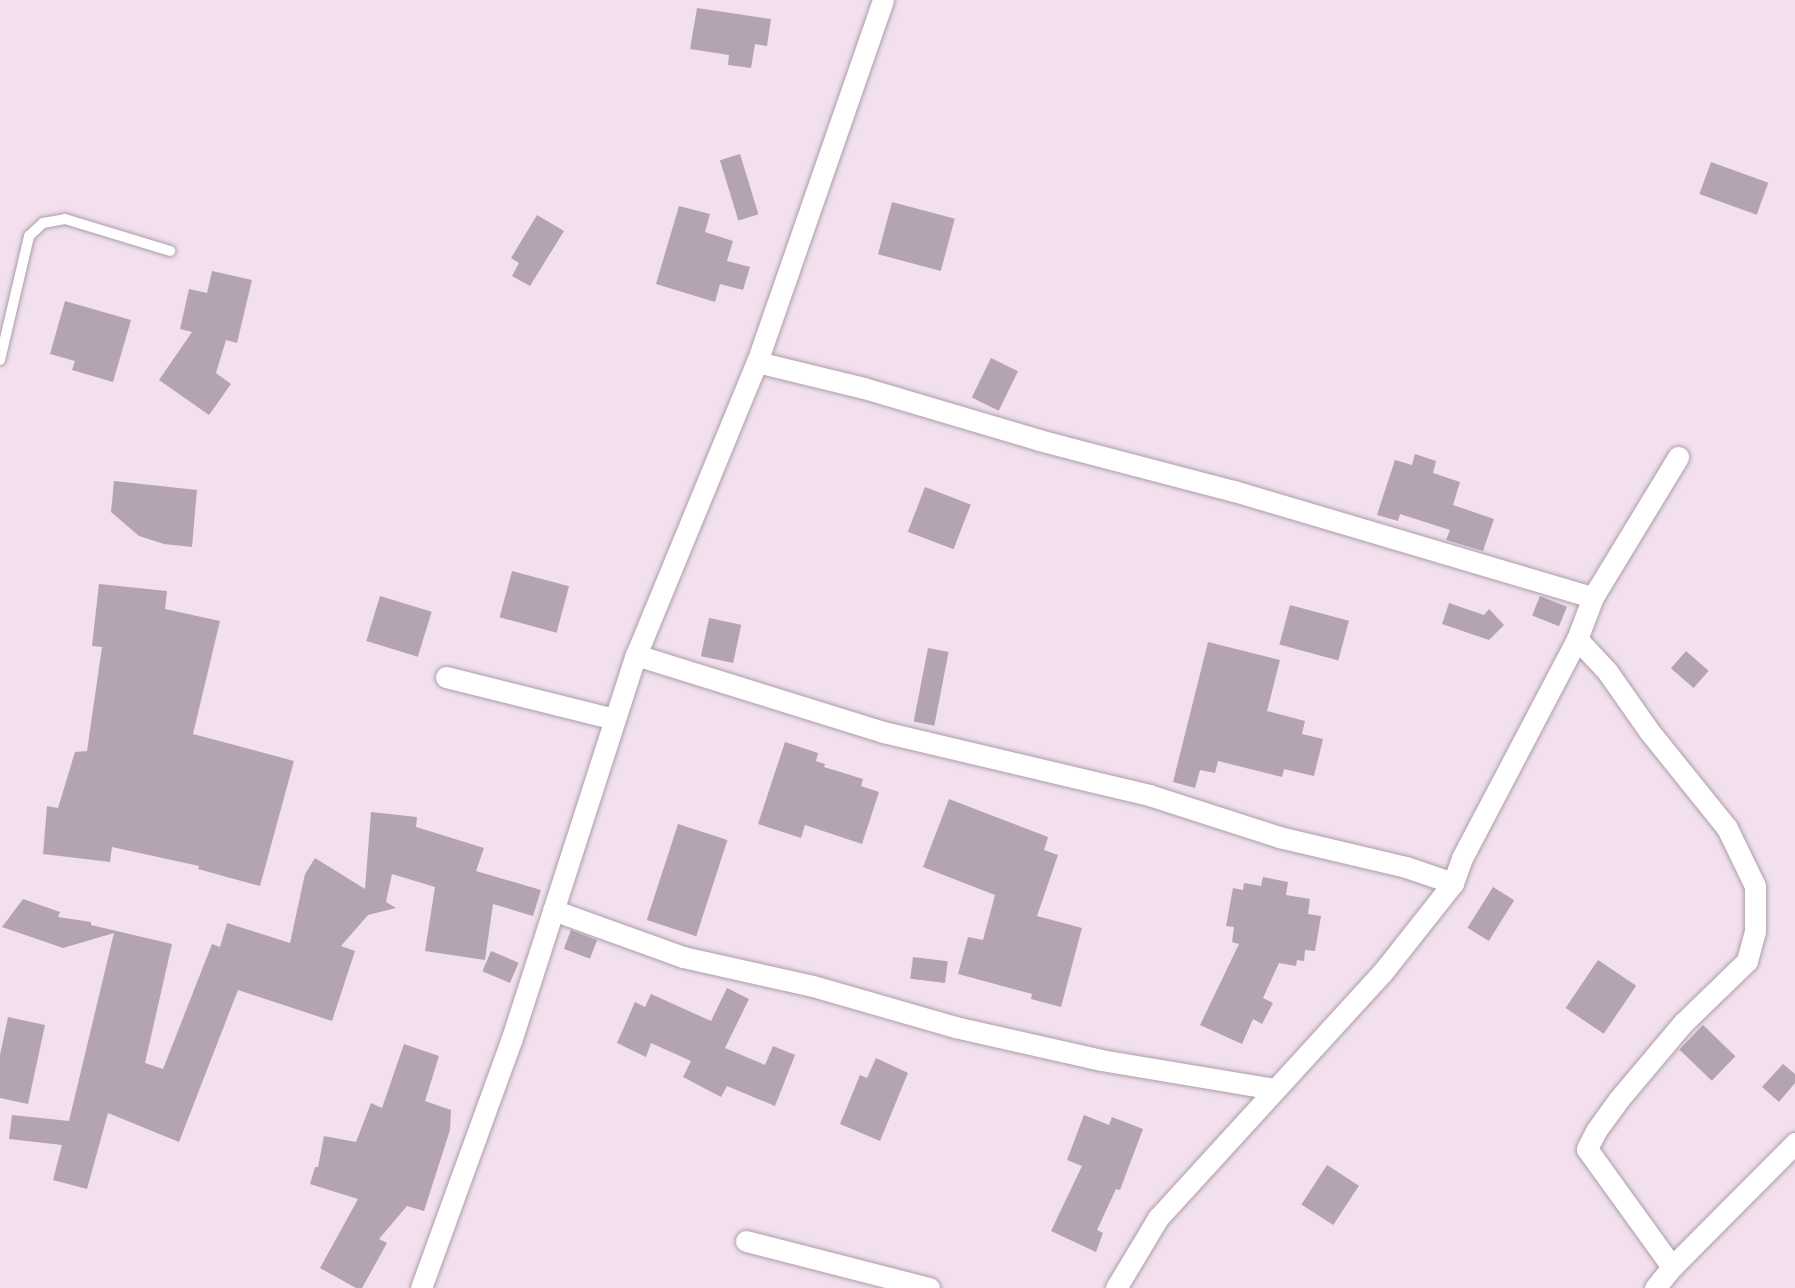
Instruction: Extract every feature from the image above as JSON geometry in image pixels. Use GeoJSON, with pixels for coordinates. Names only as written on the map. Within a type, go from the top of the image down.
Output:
{"type":"FeatureCollection","features":[{"type":"Feature","properties":{"kind":"street"},"geometry":{"type":"LineString","coordinates":[[421,1288],[511,1041],[636,655],[757,362],[883,0]]}},
{"type":"Feature","properties":{"kind":"street"},"geometry":{"type":"LineString","coordinates":[[757,362],[864,388],[1039,440],[1234,491],[1593,597]]}},
{"type":"Feature","properties":{"kind":"street"},"geometry":{"type":"LineString","coordinates":[[1116,1288],[1158,1218],[1382,973],[1453,883],[1462,858],[1577,639],[1593,597],[1678,457]]}},
{"type":"Feature","properties":{"kind":"street"},"geometry":{"type":"LineString","coordinates":[[1577,639],[1607,671],[1648,732],[1727,828],[1755,886],[1755,931],[1746,961],[1683,1023],[1596,1131],[1587,1149],[1672,1266]]}},
{"type":"Feature","properties":{"kind":"street"},"geometry":{"type":"LineString","coordinates":[[636,655],[883,732],[1149,795],[1279,837],[1406,867],[1453,883]]}},
{"type":"Feature","properties":{"kind":"street"},"geometry":{"type":"LineString","coordinates":[[446,677],[614,719]]}},
{"type":"Feature","properties":{"kind":"street"},"geometry":{"type":"LineString","coordinates":[[553,910],[683,957],[813,986],[955,1027],[1101,1060],[1274,1089]]}},
{"type":"Feature","properties":{"kind":"street"},"geometry":{"type":"LineString","coordinates":[[1656,1288],[1672,1266],[1795,1143]]}},
{"type":"Feature","properties":{"kind":"street"},"geometry":{"type":"LineString","coordinates":[[746,1241],[929,1288]]}},
{"type":"Feature","properties":{"kind":"lane"},"geometry":{"type":"LineString","coordinates":[[0,360],[29,236],[43,223],[65,219],[170,251]]}},
{"type":"Feature","properties":{"kind":"building"},"geometry":{"type":"Polygon","coordinates":[[[697,8],[771,19],[767,46],[755,44],[751,68],[728,65],[729,55],[690,49],[697,8]]]}},
{"type":"Feature","properties":{"kind":"building"},"geometry":{"type":"Polygon","coordinates":[[[740,154],[758,214],[738,220],[720,160],[740,154]]]}},
{"type":"Feature","properties":{"kind":"building"},"geometry":{"type":"Polygon","coordinates":[[[1711,162],[1768,183],[1757,215],[1699,194],[1711,162]]]}},
{"type":"Feature","properties":{"kind":"building"},"geometry":{"type":"Polygon","coordinates":[[[892,202],[955,219],[941,271],[878,254],[892,202]]]}},
{"type":"Feature","properties":{"kind":"building"},"geometry":{"type":"Polygon","coordinates":[[[679,206],[710,214],[705,232],[733,241],[727,261],[750,267],[743,290],[720,284],[715,302],[656,284],[679,206]]]}},
{"type":"Feature","properties":{"kind":"building"},"geometry":{"type":"Polygon","coordinates":[[[537,215],[564,231],[530,286],[512,276],[519,263],[511,258],[537,215]]]}},
{"type":"Feature","properties":{"kind":"building"},"geometry":{"type":"Polygon","coordinates":[[[212,271],[252,280],[237,343],[226,340],[216,373],[231,384],[209,415],[159,380],[192,332],[180,329],[189,289],[207,293],[212,271]]]}},
{"type":"Feature","properties":{"kind":"building"},"geometry":{"type":"Polygon","coordinates":[[[65,301],[131,320],[113,382],[72,370],[75,361],[50,354],[65,301]]]}},
{"type":"Feature","properties":{"kind":"building"},"geometry":{"type":"Polygon","coordinates":[[[991,358],[1018,371],[999,411],[972,398],[991,358]]]}},
{"type":"Feature","properties":{"kind":"building"},"geometry":{"type":"Polygon","coordinates":[[[1415,454],[1436,461],[1433,473],[1460,482],[1453,505],[1494,519],[1483,551],[1446,540],[1450,530],[1400,514],[1398,521],[1377,515],[1395,460],[1412,465],[1415,454]]]}},
{"type":"Feature","properties":{"kind":"building"},"geometry":{"type":"Polygon","coordinates":[[[114,481],[197,490],[192,547],[164,544],[139,536],[111,512],[114,481]]]}},
{"type":"Feature","properties":{"kind":"building"},"geometry":{"type":"Polygon","coordinates":[[[925,487],[971,505],[954,549],[908,532],[925,487]]]}},
{"type":"Feature","properties":{"kind":"building"},"geometry":{"type":"Polygon","coordinates":[[[512,571],[569,586],[557,633],[500,617],[512,571]]]}},
{"type":"Feature","properties":{"kind":"building"},"geometry":{"type":"Polygon","coordinates":[[[99,584],[167,591],[165,609],[220,621],[193,734],[294,761],[260,886],[198,869],[199,866],[112,847],[110,862],[43,854],[47,806],[58,808],[75,752],[87,751],[102,647],[92,646],[99,584]]]}},
{"type":"Feature","properties":{"kind":"building"},"geometry":{"type":"Polygon","coordinates":[[[380,596],[432,612],[418,657],[366,641],[380,596]]]}},
{"type":"Feature","properties":{"kind":"building"},"geometry":{"type":"Polygon","coordinates":[[[1540,596],[1567,607],[1559,626],[1532,615],[1540,596]]]}},
{"type":"Feature","properties":{"kind":"building"},"geometry":{"type":"Polygon","coordinates":[[[1449,603],[1484,615],[1489,609],[1504,625],[1489,640],[1442,624],[1449,603]]]}},
{"type":"Feature","properties":{"kind":"building"},"geometry":{"type":"Polygon","coordinates":[[[1290,605],[1349,621],[1338,660],[1279,645],[1290,605]]]}},
{"type":"Feature","properties":{"kind":"building"},"geometry":{"type":"Polygon","coordinates":[[[709,618],[741,625],[733,663],[701,656],[709,618]]]}},
{"type":"Feature","properties":{"kind":"building"},"geometry":{"type":"Polygon","coordinates":[[[1208,642],[1280,660],[1267,711],[1305,721],[1302,734],[1323,739],[1314,776],[1284,769],[1282,777],[1218,761],[1215,773],[1200,770],[1195,788],[1173,782],[1208,642]]]}},
{"type":"Feature","properties":{"kind":"building"},"geometry":{"type":"Polygon","coordinates":[[[928,648],[949,652],[934,726],[914,722],[928,648]]]}},
{"type":"Feature","properties":{"kind":"building"},"geometry":{"type":"Polygon","coordinates":[[[1686,651],[1709,671],[1694,688],[1671,668],[1686,651]]]}},
{"type":"Feature","properties":{"kind":"building"},"geometry":{"type":"Polygon","coordinates":[[[785,742],[818,753],[816,761],[825,764],[824,767],[863,779],[861,786],[879,792],[862,844],[805,825],[801,838],[758,824],[785,742]]]}},
{"type":"Feature","properties":{"kind":"building"},"geometry":{"type":"Polygon","coordinates":[[[949,799],[1048,837],[1044,850],[1058,855],[1037,916],[1082,928],[1061,1007],[1031,999],[1032,994],[958,974],[968,937],[983,940],[995,895],[923,867],[949,799]]]}},
{"type":"Feature","properties":{"kind":"building"},"geometry":{"type":"Polygon","coordinates":[[[371,812],[417,817],[416,827],[484,848],[476,871],[541,890],[533,916],[493,904],[485,960],[425,951],[435,887],[392,874],[386,902],[396,908],[368,915],[341,946],[355,951],[332,1021],[238,990],[179,1142],[108,1113],[87,1189],[53,1180],[62,1145],[9,1139],[12,1115],[69,1121],[114,933],[63,948],[2,927],[23,899],[60,912],[58,917],[91,922],[91,925],[172,944],[145,1063],[163,1069],[212,944],[220,947],[227,923],[290,943],[305,874],[315,858],[365,889],[371,812]]]}},
{"type":"Feature","properties":{"kind":"building"},"geometry":{"type":"Polygon","coordinates":[[[678,824],[727,840],[696,936],[647,920],[678,824]]]}},
{"type":"Feature","properties":{"kind":"building"},"geometry":{"type":"Polygon","coordinates":[[[1263,877],[1288,882],[1286,895],[1310,899],[1308,914],[1321,916],[1315,951],[1305,950],[1304,961],[1297,960],[1296,966],[1279,963],[1263,998],[1273,1003],[1262,1024],[1253,1019],[1242,1044],[1200,1025],[1239,944],[1232,942],[1234,927],[1226,926],[1233,888],[1243,890],[1244,883],[1261,886],[1263,877]]]}},
{"type":"Feature","properties":{"kind":"building"},"geometry":{"type":"Polygon","coordinates":[[[1493,887],[1514,900],[1489,941],[1468,928],[1493,887]]]}},
{"type":"Feature","properties":{"kind":"building"},"geometry":{"type":"Polygon","coordinates":[[[571,930],[597,940],[590,959],[564,949],[571,930]]]}},
{"type":"Feature","properties":{"kind":"building"},"geometry":{"type":"Polygon","coordinates":[[[491,951],[519,963],[510,983],[482,971],[491,951]]]}},
{"type":"Feature","properties":{"kind":"building"},"geometry":{"type":"Polygon","coordinates":[[[913,957],[948,961],[945,983],[910,979],[913,957]]]}},
{"type":"Feature","properties":{"kind":"building"},"geometry":{"type":"Polygon","coordinates":[[[1598,960],[1636,986],[1604,1034],[1566,1008],[1598,960]]]}},
{"type":"Feature","properties":{"kind":"building"},"geometry":{"type":"Polygon","coordinates":[[[727,988],[749,999],[725,1048],[765,1065],[773,1046],[795,1055],[775,1106],[727,1086],[721,1097],[683,1077],[691,1061],[651,1043],[646,1057],[617,1043],[635,1002],[645,1007],[651,994],[711,1021],[727,988]]]}},
{"type":"Feature","properties":{"kind":"building"},"geometry":{"type":"Polygon","coordinates":[[[8,1017],[45,1025],[28,1104],[0,1098],[0,1055],[8,1017]]]}},
{"type":"Feature","properties":{"kind":"building"},"geometry":{"type":"Polygon","coordinates":[[[1703,1025],[1735,1056],[1712,1081],[1679,1049],[1703,1025]]]}},
{"type":"Feature","properties":{"kind":"building"},"geometry":{"type":"Polygon","coordinates":[[[404,1044],[439,1056],[425,1101],[451,1110],[450,1130],[424,1211],[407,1206],[379,1239],[387,1243],[362,1288],[356,1288],[320,1268],[358,1199],[310,1184],[315,1167],[318,1167],[324,1136],[356,1142],[371,1103],[382,1108],[404,1044]]]}},
{"type":"Feature","properties":{"kind":"building"},"geometry":{"type":"Polygon","coordinates":[[[876,1058],[908,1073],[880,1141],[840,1124],[860,1075],[867,1078],[876,1058]]]}},
{"type":"Feature","properties":{"kind":"building"},"geometry":{"type":"Polygon","coordinates":[[[1783,1064],[1795,1074],[1795,1083],[1779,1102],[1762,1087],[1783,1064]]]}},
{"type":"Feature","properties":{"kind":"building"},"geometry":{"type":"Polygon","coordinates":[[[1084,1115],[1109,1125],[1112,1117],[1143,1129],[1120,1190],[1116,1189],[1097,1230],[1103,1233],[1096,1252],[1051,1231],[1082,1166],[1067,1160],[1084,1115]]]}},
{"type":"Feature","properties":{"kind":"building"},"geometry":{"type":"Polygon","coordinates":[[[1327,1165],[1359,1186],[1333,1225],[1301,1204],[1327,1165]]]}}]}
